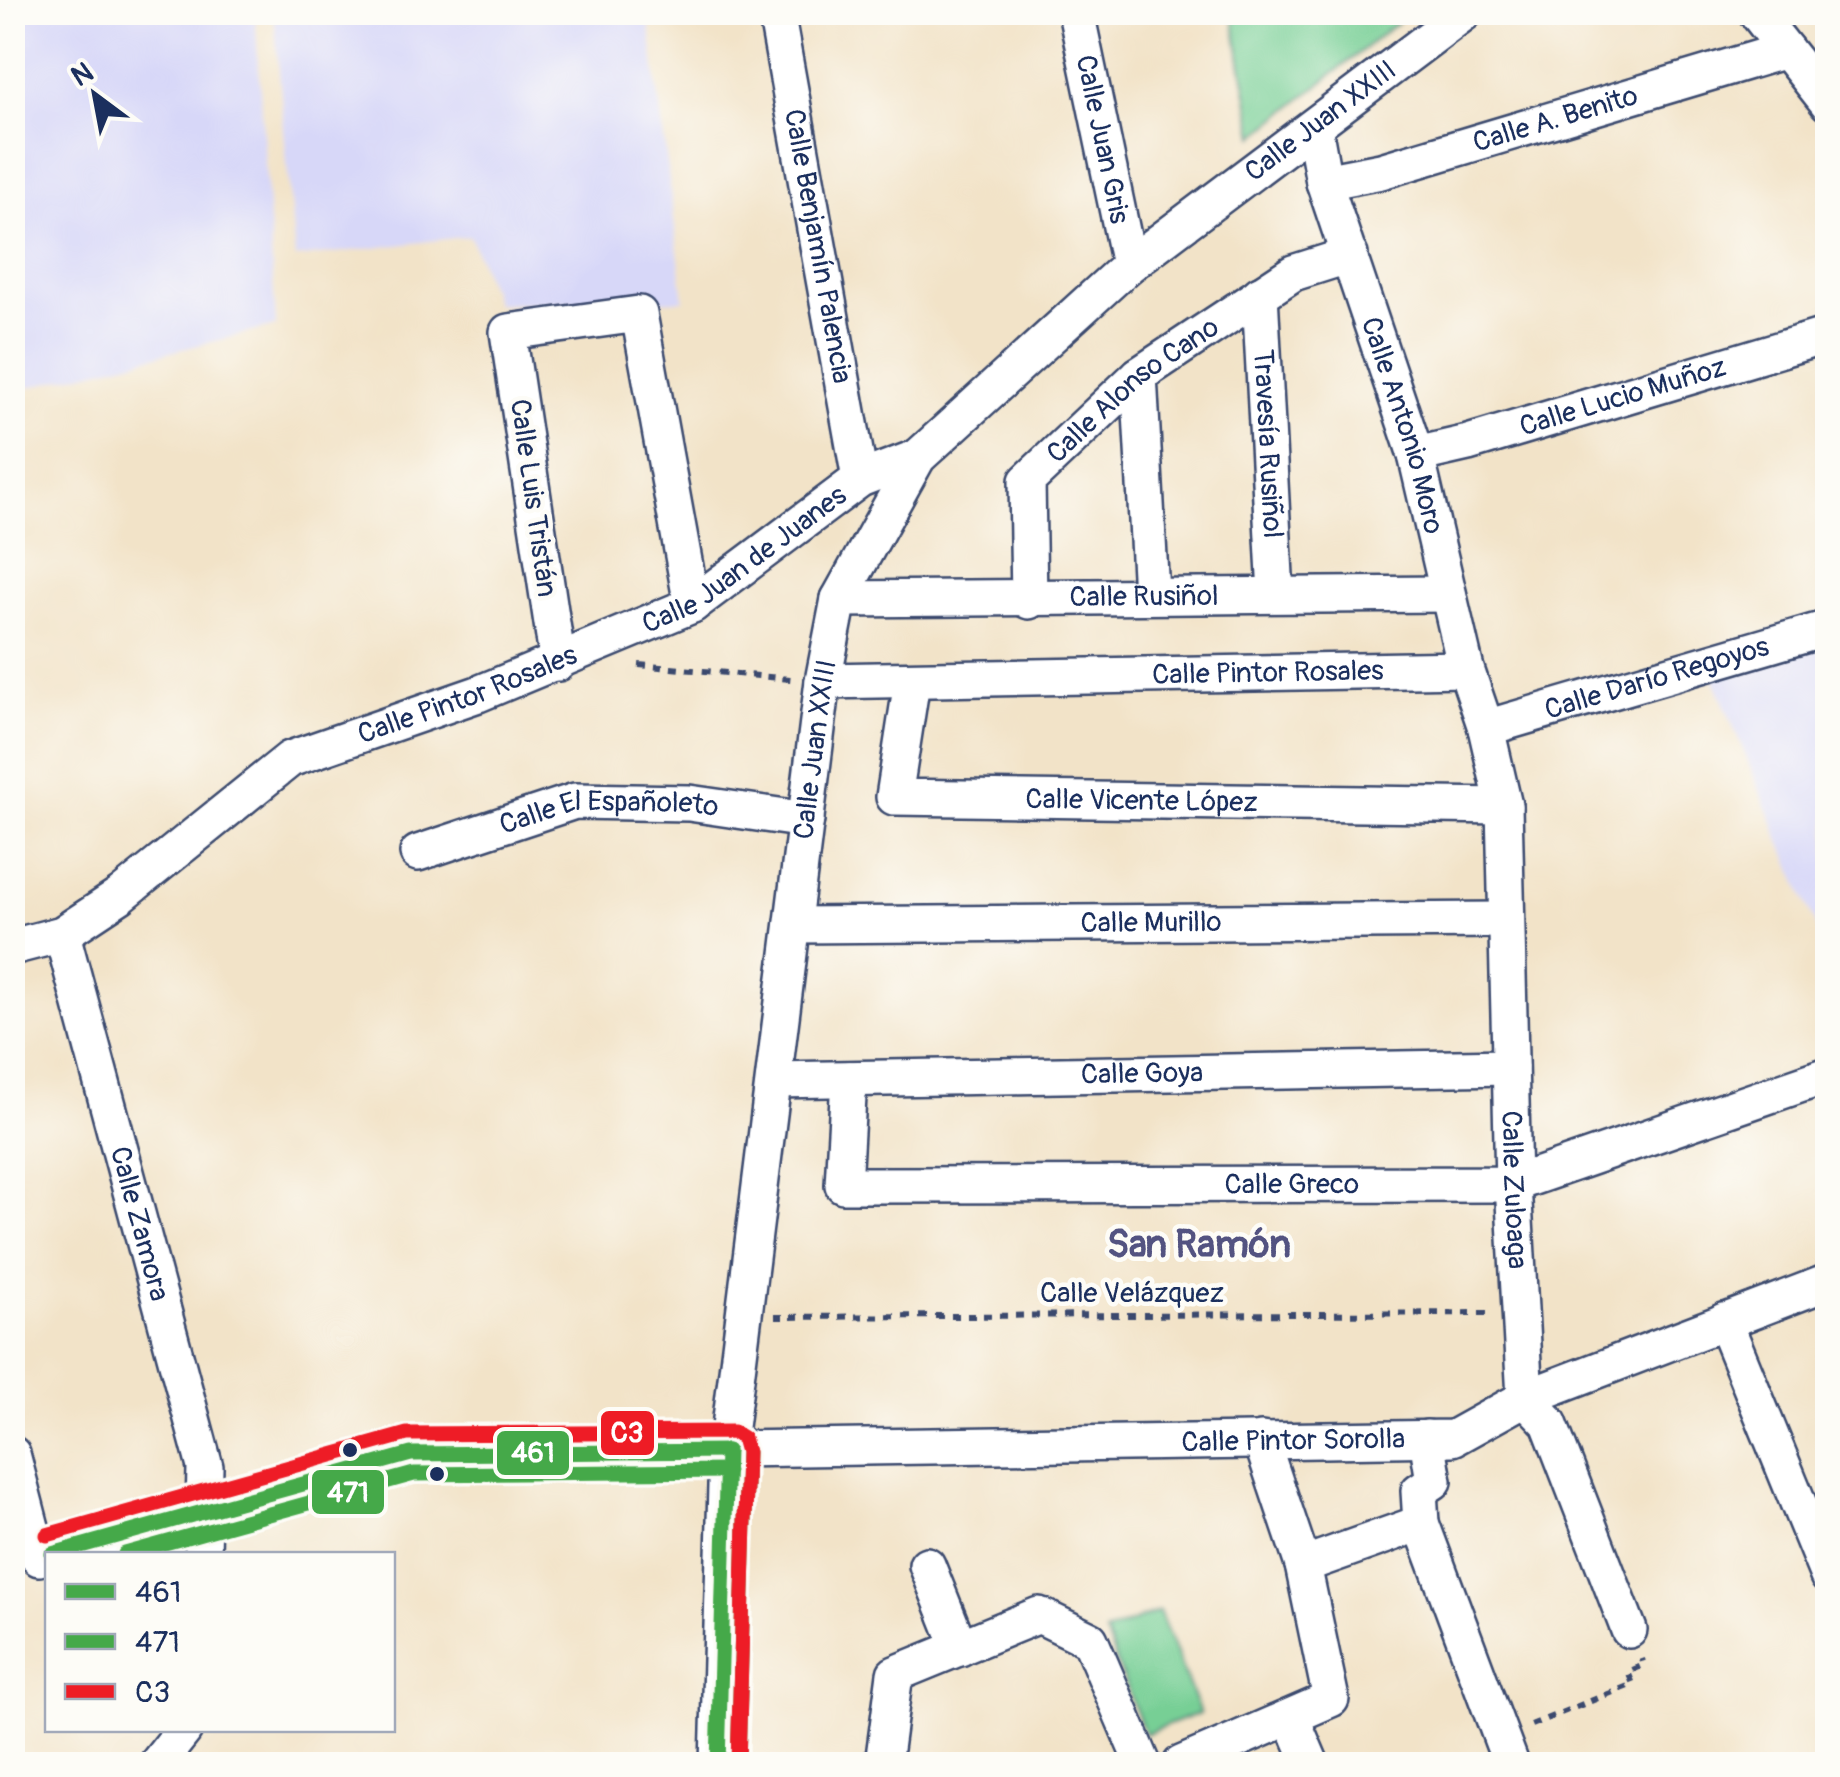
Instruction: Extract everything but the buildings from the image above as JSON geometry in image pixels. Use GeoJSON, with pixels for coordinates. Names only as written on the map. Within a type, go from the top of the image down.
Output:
{"type":"FeatureCollection","features":[{"type":"Feature","properties":{"kind":"street","name":"Calle Benjamín Palencia"},"geometry":{"type":"LineString","coordinates":[[776,12],[860,479]]}},
{"type":"Feature","properties":{"kind":"street","name":"Calle Juan Gris"},"geometry":{"type":"LineString","coordinates":[[1076,12],[1128,265]]}},
{"type":"Feature","properties":{"kind":"street","name":"Calle Juan XXIII"},"geometry":{"type":"LineString","coordinates":[[718,1764],[727,1451],[823,682],[839,599],[918,456],[1128,265],[1465,12]]}},
{"type":"Feature","properties":{"kind":"street"},"geometry":{"type":"LineString","coordinates":[[1756,12],[1828,103]]}},
{"type":"Feature","properties":{"kind":"street","name":"Calle A. Benito"},"geometry":{"type":"LineString","coordinates":[[1324,182],[1399,166],[1786,50]]}},
{"type":"Feature","properties":{"kind":"street","name":"Calle Antonio Moro"},"geometry":{"type":"LineString","coordinates":[[1314,127],[1324,182],[1416,455],[1466,669],[1486,728]]}},
{"type":"Feature","properties":{"kind":"street","name":"Calle Alonso Cano"},"geometry":{"type":"LineString","coordinates":[[1029,600],[1027,481],[1139,375],[1293,273],[1350,255]]}},
{"type":"Feature","properties":{"kind":"street","name":"Travesía Rusiñol"},"geometry":{"type":"LineString","coordinates":[[1260,294],[1276,594]]}},
{"type":"Feature","properties":{"kind":"street","name":"Calle Luis Tristán"},"geometry":{"type":"LineString","coordinates":[[563,661],[508,332],[639,314],[692,605]]}},
{"type":"Feature","properties":{"kind":"street","name":"Calle Lucio Muñoz"},"geometry":{"type":"LineString","coordinates":[[1416,455],[1468,444],[1828,336]]}},
{"type":"Feature","properties":{"kind":"street"},"geometry":{"type":"LineString","coordinates":[[1139,375],[1151,594]]}},
{"type":"Feature","properties":{"kind":"street","name":"Calle Juan de Juanes"},"geometry":{"type":"LineString","coordinates":[[563,661],[692,605],[860,479],[918,456]]}},
{"type":"Feature","properties":{"kind":"street","name":"Calle Rusiñol"},"geometry":{"type":"LineString","coordinates":[[839,599],[1448,594]]}},
{"type":"Feature","properties":{"kind":"street","name":"Calle Darío Regoyos"},"geometry":{"type":"LineString","coordinates":[[1486,728],[1828,628]]}},
{"type":"Feature","properties":{"kind":"street","name":"Calle Pintor Rosales"},"geometry":{"type":"LineString","coordinates":[[12,947],[62,934],[121,896],[290,759],[563,661]]}},
{"type":"Feature","properties":{"kind":"street","name":"Calle Pintor Rosales"},"geometry":{"type":"LineString","coordinates":[[823,682],[1466,669]]}},
{"type":"Feature","properties":{"kind":"street","name":"Calle Vicente López"},"geometry":{"type":"LineString","coordinates":[[912,681],[894,798],[1504,806]]}},
{"type":"Feature","properties":{"kind":"street","name":"Calle Zuloaga"},"geometry":{"type":"LineString","coordinates":[[1486,728],[1504,806],[1513,1184],[1525,1398]]}},
{"type":"Feature","properties":{"kind":"street","name":"Calle El Españoleto"},"geometry":{"type":"LineString","coordinates":[[418,853],[575,801],[688,804],[806,820]]}},
{"type":"Feature","properties":{"kind":"street","name":"Calle Murillo"},"geometry":{"type":"LineString","coordinates":[[793,925],[1506,920]]}},
{"type":"Feature","properties":{"kind":"street","name":"Calle Zamora"},"geometry":{"type":"LineString","coordinates":[[62,934],[205,1467],[204,1552]]}},
{"type":"Feature","properties":{"kind":"street","name":"Calle Goya"},"geometry":{"type":"LineString","coordinates":[[774,1080],[1510,1067]]}},
{"type":"Feature","properties":{"kind":"street","name":"Calle Greco"},"geometry":{"type":"LineString","coordinates":[[849,1079],[843,1185],[1513,1184],[1828,1075]]}},
{"type":"Feature","properties":{"kind":"street","name":"Calle Pintor Sorolla"},"geometry":{"type":"LineString","coordinates":[[60,1552],[411,1454],[1454,1438],[1525,1398],[1828,1282]]}},
{"type":"Feature","properties":{"kind":"street"},"geometry":{"type":"LineString","coordinates":[[1724,1322],[1826,1576]]}},
{"type":"Feature","properties":{"kind":"street"},"geometry":{"type":"LineString","coordinates":[[1525,1398],[1548,1423],[1629,1630]]}},
{"type":"Feature","properties":{"kind":"street"},"geometry":{"type":"LineString","coordinates":[[1427,1438],[1434,1481],[1420,1490],[1421,1524],[1506,1751]]}},
{"type":"Feature","properties":{"kind":"street"},"geometry":{"type":"LineString","coordinates":[[1182,1764],[1331,1700],[1303,1565],[1261,1440]]}},
{"type":"Feature","properties":{"kind":"street"},"geometry":{"type":"LineString","coordinates":[[12,1454],[38,1558]]}},
{"type":"Feature","properties":{"kind":"street"},"geometry":{"type":"LineString","coordinates":[[1303,1565],[1421,1524]]}},
{"type":"Feature","properties":{"kind":"street"},"geometry":{"type":"LineString","coordinates":[[927,1565],[960,1648]]}},
{"type":"Feature","properties":{"kind":"street"},"geometry":{"type":"LineString","coordinates":[[883,1764],[895,1674],[1039,1615],[1090,1640],[1143,1764]]}},
{"type":"Feature","properties":{"kind":"street"},"geometry":{"type":"LineString","coordinates":[[1290,1717],[1311,1764]]}},
{"type":"Feature","properties":{"kind":"street"},"geometry":{"type":"LineString","coordinates":[[157,1764],[182,1732]]}},
{"type":"Feature","properties":{"kind":"path"},"geometry":{"type":"LineString","coordinates":[[627,664],[823,682]]}},
{"type":"Feature","properties":{"kind":"path","name":"Calle Velázquez"},"geometry":{"type":"LineString","coordinates":[[744,1317],[1520,1313]]}},
{"type":"Feature","properties":{"kind":"path"},"geometry":{"type":"LineString","coordinates":[[1506,1751],[1633,1684],[1628,1672],[1644,1664],[1629,1630]]}},
{"type":"Feature","properties":{"kind":"shaded area"},"geometry":{"type":"Polygon","coordinates":[[[12,13],[255,13],[276,326],[13,391],[12,13]]]}},
{"type":"Feature","properties":{"kind":"shaded area"},"geometry":{"type":"Polygon","coordinates":[[[274,13],[648,13],[684,300],[496,304],[470,236],[295,258],[274,13]]]}},
{"type":"Feature","properties":{"kind":"shaded area"},"geometry":{"type":"Polygon","coordinates":[[[1827,645],[1827,953],[1713,677],[1827,645]]]}},
{"type":"Feature","properties":{"kind":"green space"},"geometry":{"type":"Polygon","coordinates":[[[1232,12],[1409,13],[1255,136],[1232,12]]]}},
{"type":"Feature","properties":{"kind":"green space"},"geometry":{"type":"Polygon","coordinates":[[[1159,1611],[1200,1713],[1145,1734],[1105,1633],[1159,1611]]]}},
{"type":"Feature","properties":{"kind":"transit line","name":"C3"},"geometry":{"type":"LineString","coordinates":[[47,1535],[407,1434],[733,1432],[743,1438],[747,1452],[738,1764]]}},
{"type":"Feature","properties":{"kind":"transit line","name":"461"},"geometry":{"type":"LineString","coordinates":[[59,1552],[411,1454],[727,1451]]}},
{"type":"Feature","properties":{"kind":"transit line","name":"461"},"geometry":{"type":"LineString","coordinates":[[718,1764],[727,1451]]}},
{"type":"Feature","properties":{"kind":"transit line","name":"471"},"geometry":{"type":"LineString","coordinates":[[738,1764],[747,1452]]}},
{"type":"Feature","properties":{"kind":"transit line","name":"471"},"geometry":{"type":"LineString","coordinates":[[132,1552],[414,1474],[727,1471]]}},
{"type":"Feature","properties":{"kind":"district","name":"San Ramón"},"geometry":{"type":"Point","coordinates":[1199,1245]}}]}
